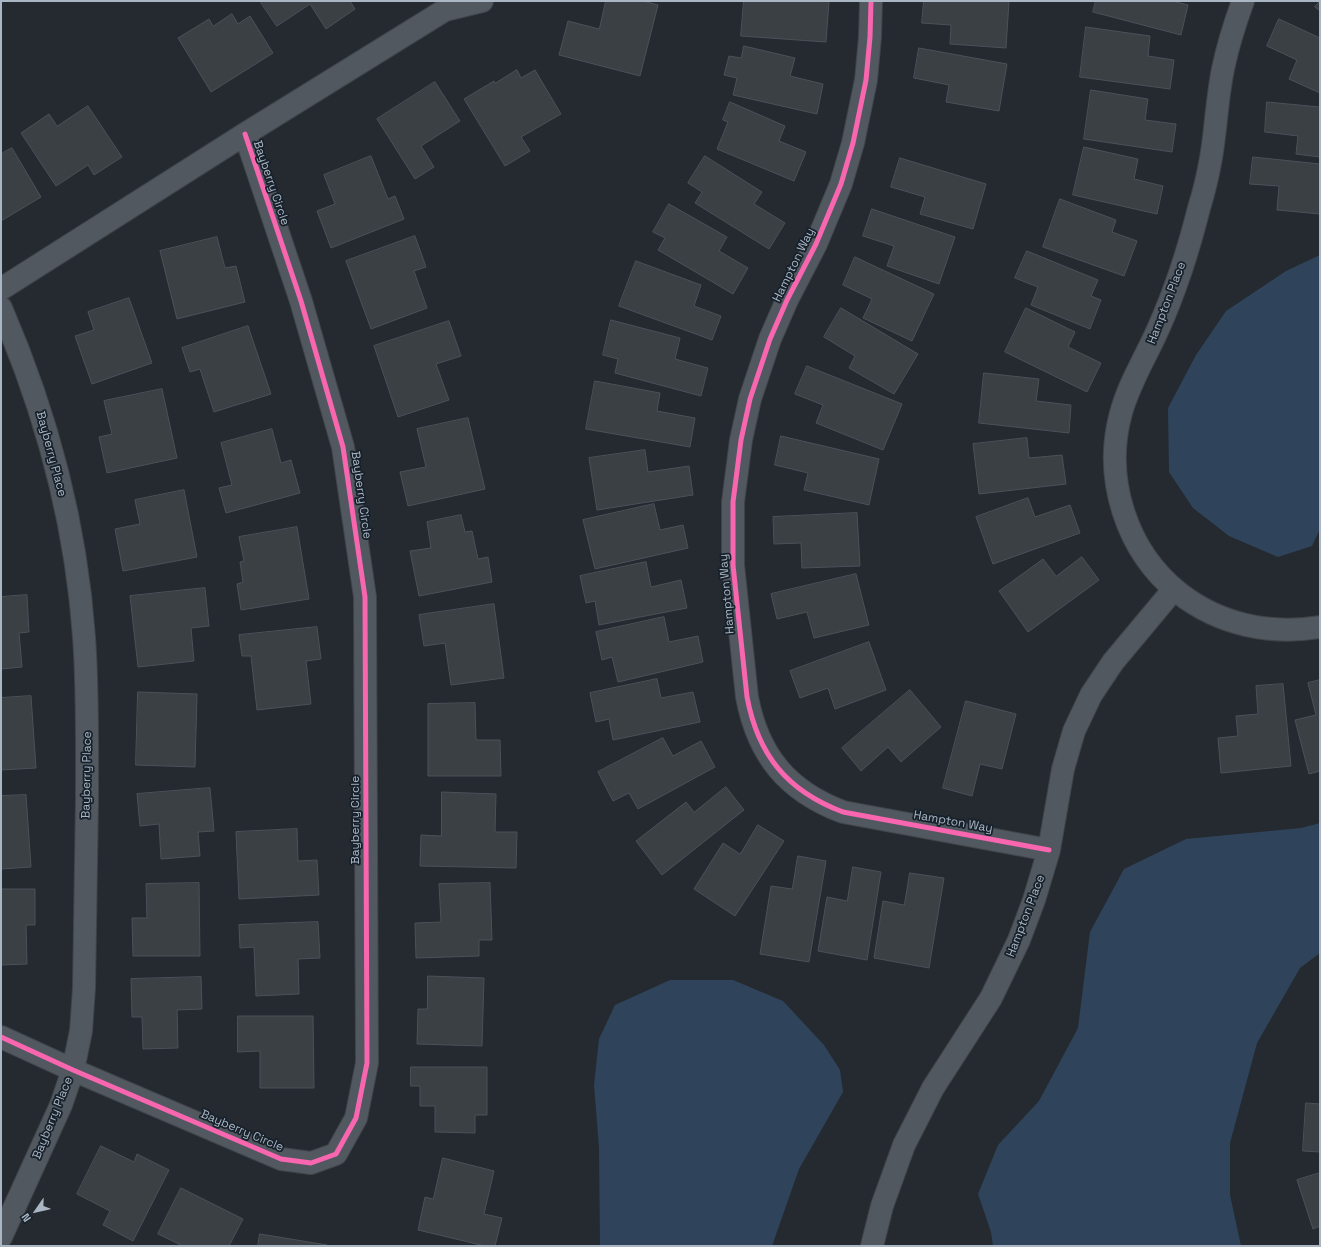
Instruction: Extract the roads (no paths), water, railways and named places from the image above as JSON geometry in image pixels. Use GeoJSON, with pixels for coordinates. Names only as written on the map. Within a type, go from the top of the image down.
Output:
{"type":"FeatureCollection","features":[{"type":"Feature","properties":{"kind":"street","name":"Bayberry Circle"},"geometry":{"type":"LineString","coordinates":[[1,289],[245,134],[445,10],[482,1]]}},
{"type":"Feature","properties":{"kind":"street","name":"Hampton Way"},"geometry":{"type":"LineString","coordinates":[[870,1],[870,37],[866,80],[853,143],[841,184],[816,244],[787,300],[770,339],[750,398],[741,440],[733,502],[733,565],[750,714],[763,747],[772,762],[796,787],[811,798],[826,806],[843,812],[1049,850]]}},
{"type":"Feature","properties":{"kind":"street","name":"Hampton Place"},"geometry":{"type":"LineString","coordinates":[[1243,1],[1233,27],[1223,69],[1211,158],[1200,207],[1178,280],[1160,326],[1121,412],[1117,432],[1115,471],[1122,509],[1129,528],[1138,545],[1161,577],[1188,600],[1205,610],[1241,624],[1280,630],[1300,630],[1320,627]]}},
{"type":"Feature","properties":{"kind":"street","name":"Bayberry Circle"},"geometry":{"type":"LineString","coordinates":[[1,1037],[73,1070],[281,1158],[311,1163],[336,1154],[356,1118],[367,1063],[365,597],[344,447],[301,301],[245,134]]}},
{"type":"Feature","properties":{"kind":"street","name":"Bayberry Place"},"geometry":{"type":"LineString","coordinates":[[1,308],[14,339],[40,412],[61,485],[75,560],[84,636],[88,713],[84,988],[81,1031],[73,1070],[61,1105],[1,1237]]}},
{"type":"Feature","properties":{"kind":"street","name":"Hampton Place"},"geometry":{"type":"LineString","coordinates":[[872,1246],[882,1206],[904,1145],[933,1088],[991,998],[1019,940],[1034,900],[1049,850],[1063,769],[1074,731],[1091,695],[1113,662],[1174,589]]}},
{"type":"Feature","properties":{"kind":"water"},"geometry":{"type":"Polygon","coordinates":[[[1320,255],[1320,529],[1312,546],[1278,557],[1229,536],[1193,508],[1169,472],[1168,408],[1196,355],[1226,311],[1286,271],[1320,255]]]}},
{"type":"Feature","properties":{"kind":"water"},"geometry":{"type":"Polygon","coordinates":[[[1320,823],[1320,953],[1300,968],[1257,1043],[1230,1143],[1230,1195],[1241,1246],[993,1246],[991,1232],[978,1194],[998,1145],[1039,1101],[1078,1028],[1090,932],[1124,869],[1186,839],[1301,828],[1320,823]]]}},
{"type":"Feature","properties":{"kind":"water"},"geometry":{"type":"Polygon","coordinates":[[[670,980],[733,980],[783,1001],[824,1045],[840,1070],[843,1092],[799,1169],[772,1246],[600,1246],[599,1147],[594,1085],[599,1039],[615,1005],[670,980]]]}}]}
